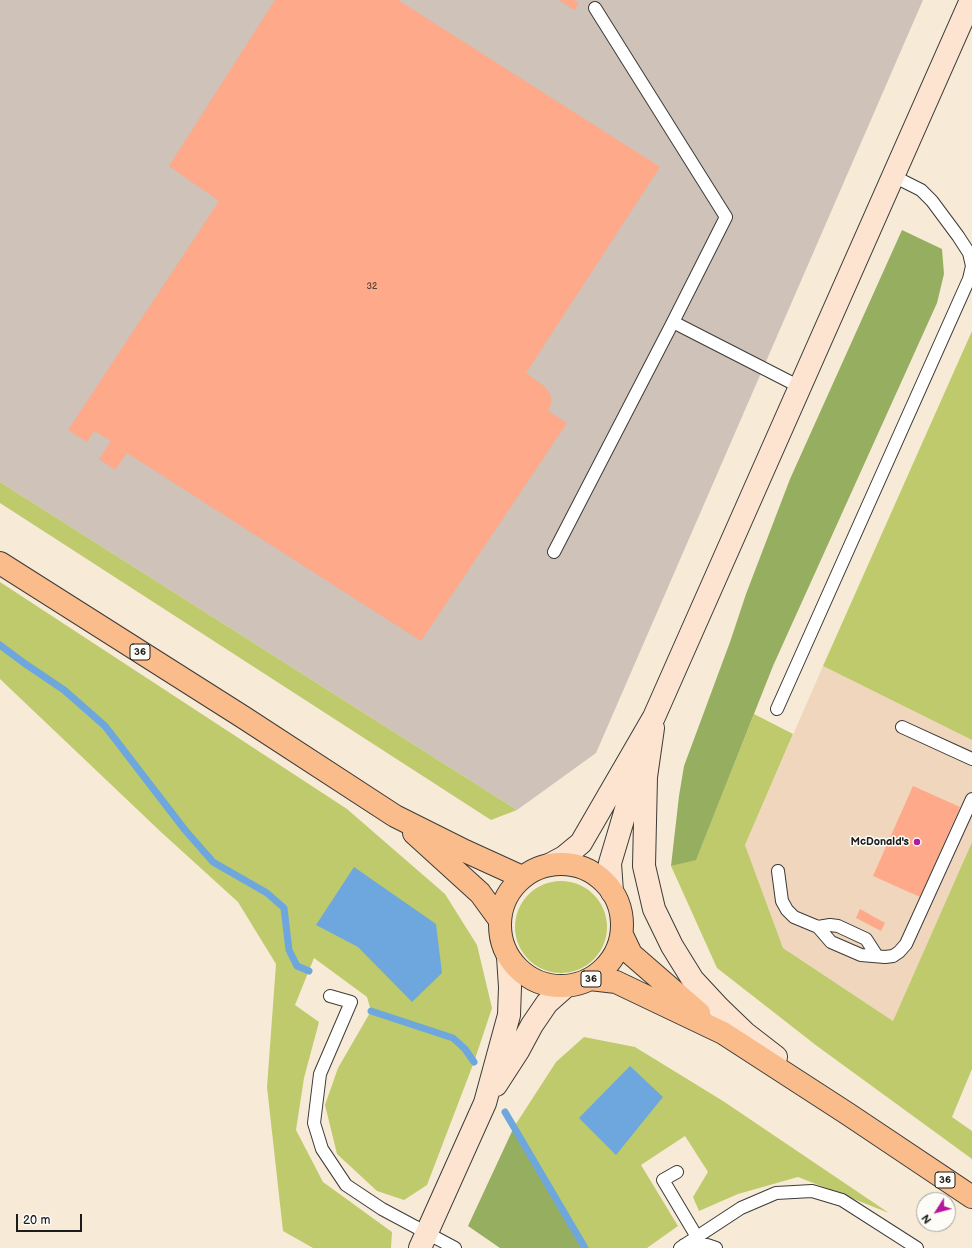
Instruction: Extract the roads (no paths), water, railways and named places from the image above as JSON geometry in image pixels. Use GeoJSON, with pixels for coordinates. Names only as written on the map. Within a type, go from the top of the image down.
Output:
{"type":"FeatureCollection","features":[{"type":"Feature","properties":{"kind":"main road"},"geometry":{"type":"LineString","coordinates":[[550,865],[564,857],[581,843],[654,717],[971,0]]}},
{"type":"Feature","properties":{"kind":"main road","name":"36"},"geometry":{"type":"LineString","coordinates":[[0,562],[395,816],[466,852],[522,877]]}},
{"type":"Feature","properties":{"kind":"main road"},"geometry":{"type":"LineString","coordinates":[[612,892],[610,863],[654,717]]}},
{"type":"Feature","properties":{"kind":"main road"},"geometry":{"type":"LineString","coordinates":[[654,717],[646,777],[644,866],[654,909],[672,946],[693,980],[745,1033],[848,1114]]}},
{"type":"Feature","properties":{"kind":"main road","name":"36"},"geometry":{"type":"LineString","coordinates":[[395,816],[480,893],[499,919]]}},
{"type":"Feature","properties":{"kind":"main road","name":"36"},"geometry":{"type":"LineString","coordinates":[[568,864],[585,869],[601,878],[612,892],[619,905],[622,920],[622,935],[618,949],[611,961],[602,971],[590,979],[574,986],[548,986],[532,980],[518,970],[508,957],[502,945],[499,919],[503,903],[511,889],[522,877],[540,867],[550,865],[568,864]]}},
{"type":"Feature","properties":{"kind":"main road","name":"36"},"geometry":{"type":"LineString","coordinates":[[622,935],[631,954],[723,1033]]}},
{"type":"Feature","properties":{"kind":"main road"},"geometry":{"type":"LineString","coordinates":[[423,1241],[484,1102],[509,1015],[510,987],[508,957]]}},
{"type":"Feature","properties":{"kind":"main road","name":"36"},"geometry":{"type":"LineString","coordinates":[[590,979],[616,982],[723,1033],[972,1197]]}},
{"type":"Feature","properties":{"kind":"main road"},"geometry":{"type":"LineString","coordinates":[[484,1102],[518,1051],[547,1003],[565,987]]}},
{"type":"Feature","properties":{"kind":"lane"},"geometry":{"type":"LineString","coordinates":[[554,552],[726,217],[595,8]]}},
{"type":"Feature","properties":{"kind":"lane"},"geometry":{"type":"LineString","coordinates":[[777,709],[969,278],[972,266],[969,254],[958,236],[932,201],[921,190],[893,176]]}},
{"type":"Feature","properties":{"kind":"lane"},"geometry":{"type":"LineString","coordinates":[[672,322],[800,387]]}},
{"type":"Feature","properties":{"kind":"lane"},"geometry":{"type":"LineString","coordinates":[[902,727],[972,759]]}},
{"type":"Feature","properties":{"kind":"lane"},"geometry":{"type":"LineString","coordinates":[[778,871],[782,902],[794,917],[818,928],[831,942],[861,955],[885,957],[893,956],[906,944],[972,799]]}},
{"type":"Feature","properties":{"kind":"lane"},"geometry":{"type":"LineString","coordinates":[[818,928],[830,925],[838,926],[866,939],[878,956]]}},
{"type":"Feature","properties":{"kind":"lane"},"geometry":{"type":"LineString","coordinates":[[330,996],[351,1002],[320,1074],[314,1123],[322,1149],[346,1185],[382,1209],[423,1241],[455,1248]]}},
{"type":"Feature","properties":{"kind":"lane"},"geometry":{"type":"LineString","coordinates":[[677,1172],[663,1180],[697,1237]]}},
{"type":"Feature","properties":{"kind":"lane"},"geometry":{"type":"LineString","coordinates":[[682,1247],[741,1208],[776,1193],[812,1192],[842,1200],[917,1248]]}},
{"type":"Feature","properties":{"kind":"lane"},"geometry":{"type":"LineString","coordinates":[[682,1247],[707,1245],[716,1248]]}},
{"type":"Feature","properties":{"kind":"water"},"geometry":{"type":"Polygon","coordinates":[[[354,867],[436,924],[442,973],[412,1002],[358,947],[316,925],[354,867]]]}},
{"type":"Feature","properties":{"kind":"water"},"geometry":{"type":"Polygon","coordinates":[[[630,1066],[663,1097],[616,1155],[579,1118],[630,1066]]]}},
{"type":"Feature","properties":{"kind":"waterway"},"geometry":{"type":"LineString","coordinates":[[0,645],[64,690],[105,726],[185,830],[213,862],[267,893],[284,908],[289,950],[297,966],[309,971]]}},
{"type":"Feature","properties":{"kind":"waterway"},"geometry":{"type":"LineString","coordinates":[[371,1011],[453,1038],[465,1049],[474,1062]]}},
{"type":"Feature","properties":{"kind":"waterway"},"geometry":{"type":"LineString","coordinates":[[505,1112],[585,1248]]}},
{"type":"Feature","properties":{"kind":"place","name":"McDonald's"},"geometry":{"type":"Point","coordinates":[917,842]}}]}
